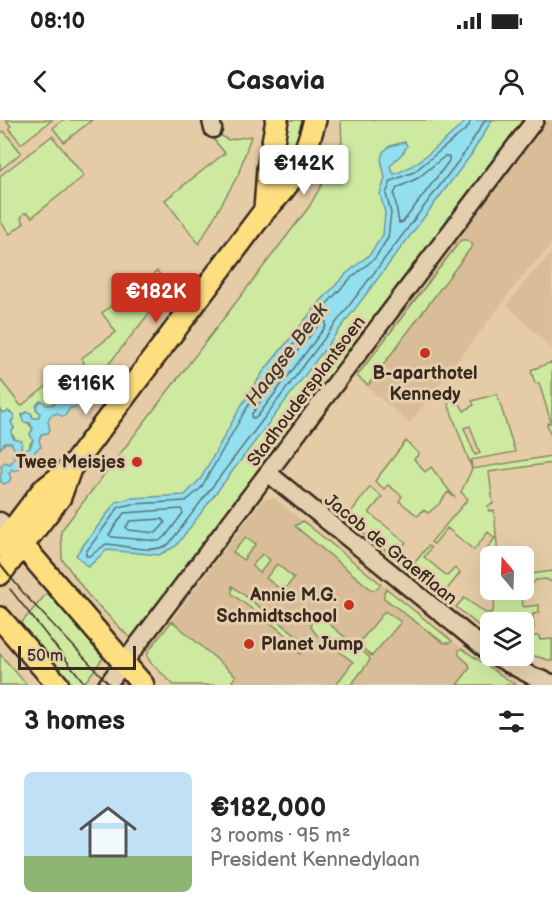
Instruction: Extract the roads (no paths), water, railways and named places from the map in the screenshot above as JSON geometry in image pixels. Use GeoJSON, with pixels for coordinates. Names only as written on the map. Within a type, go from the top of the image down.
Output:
{"type":"FeatureCollection","features":[{"type":"Feature","properties":{"kind":"main road"},"geometry":{"type":"LineString","coordinates":[[265,210],[268,169],[277,120]]}},
{"type":"Feature","properties":{"kind":"main road"},"geometry":{"type":"LineString","coordinates":[[0,574],[9,536],[60,497],[70,469],[265,210],[294,178],[315,120]]}},
{"type":"Feature","properties":{"kind":"main road"},"geometry":{"type":"LineString","coordinates":[[9,536],[143,685]]}},
{"type":"Feature","properties":{"kind":"main road"},"geometry":{"type":"LineString","coordinates":[[0,618],[58,685]]}},
{"type":"Feature","properties":{"kind":"street","name":"Stadhoudersplantsoen"},"geometry":{"type":"LineString","coordinates":[[107,685],[535,120]]}},
{"type":"Feature","properties":{"kind":"street","name":"Jacob de Graefflaan"},"geometry":{"type":"LineString","coordinates":[[268,473],[480,644]]}},
{"type":"Feature","properties":{"kind":"street","name":"Jacob de Graefflaan"},"geometry":{"type":"LineString","coordinates":[[514,666],[552,683]]}},
{"type":"Feature","properties":{"kind":"water","name":"Haagse Beek"},"geometry":{"type":"Polygon","coordinates":[[[467,120],[492,120],[471,155],[176,546],[159,555],[107,550],[88,567],[76,555],[116,502],[132,498],[185,495],[201,478],[263,372],[317,305],[346,274],[370,254],[383,235],[385,213],[380,194],[385,178],[381,159],[383,152],[390,146],[405,142],[406,149],[390,167],[394,174],[403,171],[442,143],[467,120]]]}},
{"type":"Feature","properties":{"kind":"water"},"geometry":{"type":"Polygon","coordinates":[[[78,385],[83,388],[84,392],[81,396],[74,395],[73,398],[77,403],[75,407],[69,409],[65,416],[57,413],[50,416],[48,422],[50,429],[48,433],[42,434],[39,440],[41,447],[35,451],[34,457],[20,461],[22,466],[20,469],[15,471],[12,469],[9,473],[11,478],[9,482],[4,484],[1,482],[1,465],[5,462],[10,464],[14,459],[15,450],[11,443],[5,443],[0,449],[0,410],[3,413],[8,411],[13,414],[14,418],[11,422],[14,428],[11,433],[14,439],[22,441],[21,449],[24,451],[30,448],[33,440],[30,434],[33,429],[30,423],[23,422],[22,415],[27,412],[31,413],[33,418],[38,418],[40,413],[36,409],[37,404],[42,401],[47,405],[54,404],[56,399],[52,395],[53,389],[57,387],[63,390],[72,389],[78,385]]]}},
{"type":"Feature","properties":{"kind":"tram line"},"geometry":{"type":"LineString","coordinates":[[0,564],[25,595],[110,685]]}},
{"type":"Feature","properties":{"kind":"tram line"},"geometry":{"type":"LineString","coordinates":[[10,589],[86,685]]}},
{"type":"Feature","properties":{"kind":"place","name":"B-aparthotel Kennedy"},"geometry":{"type":"Point","coordinates":[425,353]}},
{"type":"Feature","properties":{"kind":"place","name":"Twee Meisjes"},"geometry":{"type":"Point","coordinates":[137,462]}},
{"type":"Feature","properties":{"kind":"place","name":"Annie M.G. Schmidtschool"},"geometry":{"type":"Point","coordinates":[349,605]}},
{"type":"Feature","properties":{"kind":"place","name":"Planet Jump"},"geometry":{"type":"Point","coordinates":[249,644]}}]}
